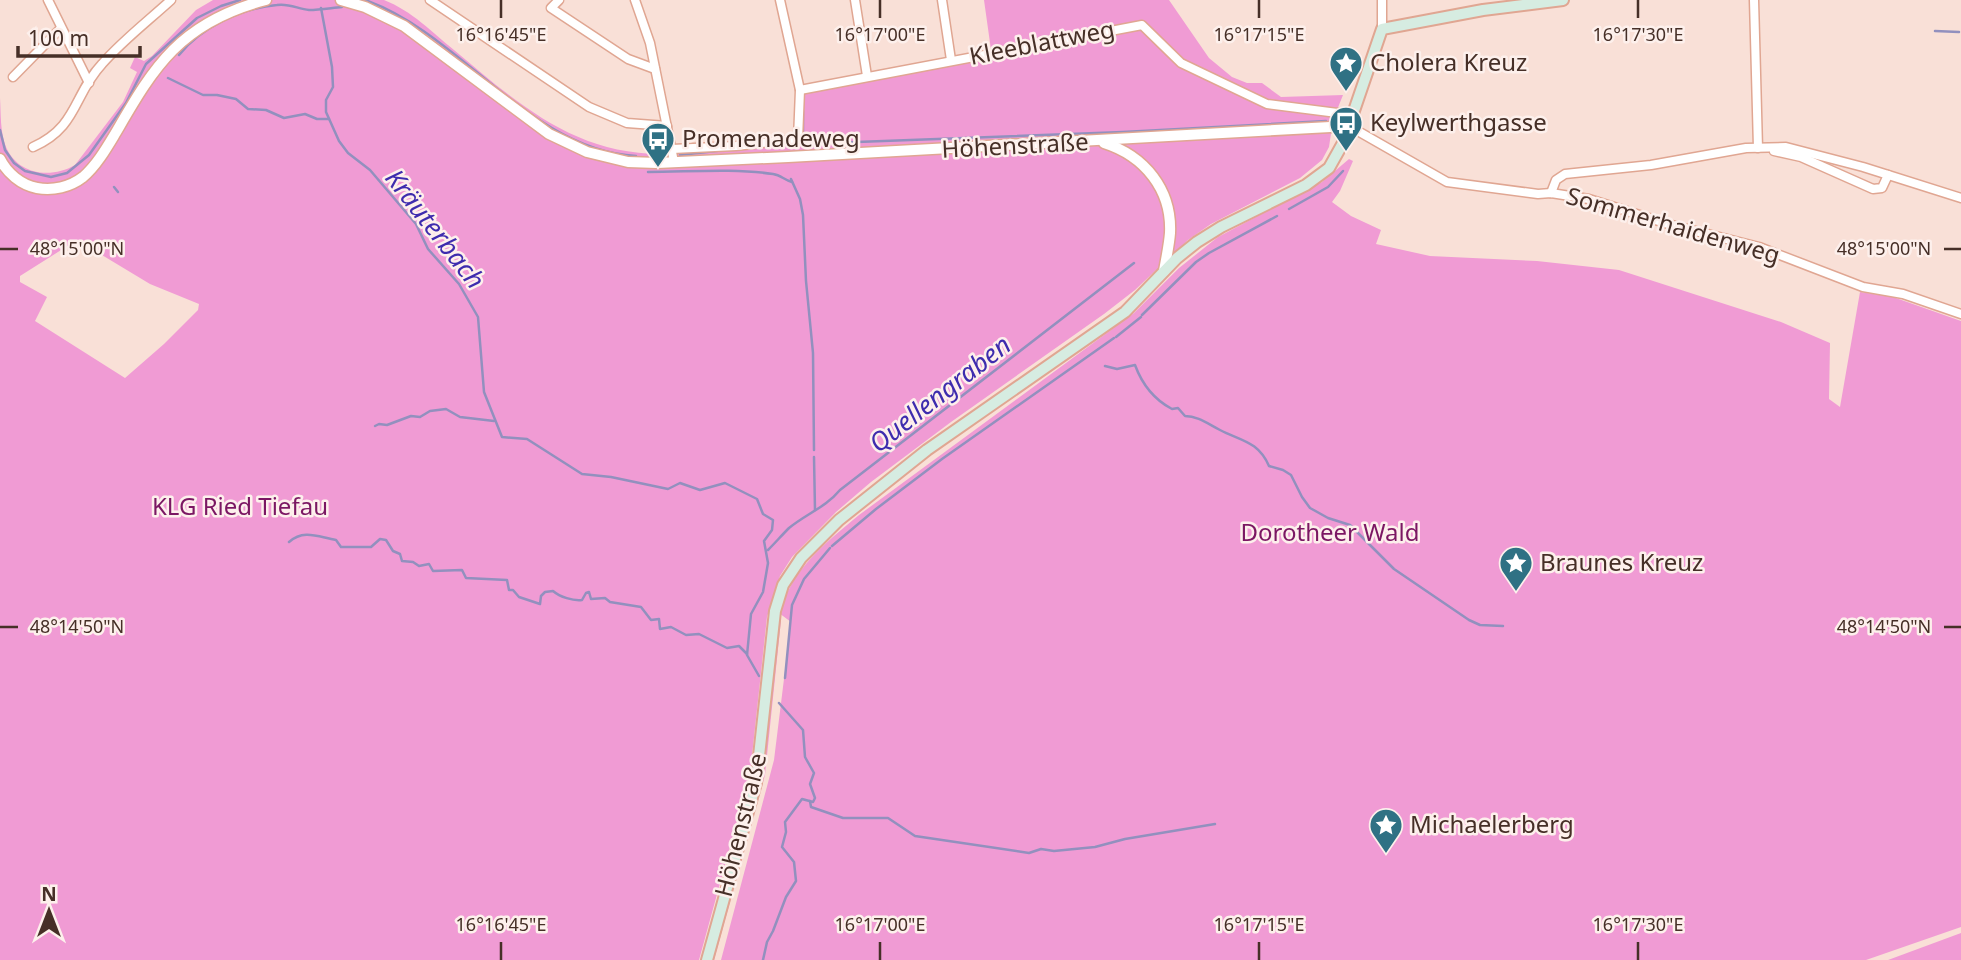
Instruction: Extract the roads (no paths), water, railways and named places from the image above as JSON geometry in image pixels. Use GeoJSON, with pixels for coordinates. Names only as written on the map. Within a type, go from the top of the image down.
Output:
{"type":"FeatureCollection","features":[{"type":"Feature","properties":{"kind":"main road"},"geometry":{"type":"LineString","coordinates":[[1164,271],[1209,234],[1306,185],[1322,174],[1336,157],[1351,121],[1382,29],[1456,15],[1563,0]]}},
{"type":"Feature","properties":{"kind":"main road","name":"Höhenstraße"},"geometry":{"type":"LineString","coordinates":[[707,960],[756,783],[772,631],[779,594],[793,567],[811,546],[860,502],[927,450],[1111,323],[1138,300],[1164,271]]}},
{"type":"Feature","properties":{"kind":"street"},"geometry":{"type":"LineString","coordinates":[[47,0],[89,83]]}},
{"type":"Feature","properties":{"kind":"street"},"geometry":{"type":"LineString","coordinates":[[33,147],[60,131],[107,58],[171,0]]}},
{"type":"Feature","properties":{"kind":"street"},"geometry":{"type":"LineString","coordinates":[[0,159],[13,176],[35,187],[57,188],[77,181],[96,163],[153,74],[172,51],[192,33],[218,16],[267,0]]}},
{"type":"Feature","properties":{"kind":"street","name":"Höhenstraße"},"geometry":{"type":"LineString","coordinates":[[341,0],[365,7],[404,26],[539,127],[573,147],[601,157],[628,162],[674,162],[1097,141],[1137,159],[1160,186],[1168,205],[1170,219],[1170,241],[1164,271]]}},
{"type":"Feature","properties":{"kind":"street"},"geometry":{"type":"LineString","coordinates":[[559,0],[551,8],[628,59],[655,69]]}},
{"type":"Feature","properties":{"kind":"street"},"geometry":{"type":"LineString","coordinates":[[635,0],[650,43],[674,162]]}},
{"type":"Feature","properties":{"kind":"street"},"geometry":{"type":"LineString","coordinates":[[672,149],[799,139],[800,90],[780,0]]}},
{"type":"Feature","properties":{"kind":"street"},"geometry":{"type":"LineString","coordinates":[[855,0],[867,76]]}},
{"type":"Feature","properties":{"kind":"street"},"geometry":{"type":"LineString","coordinates":[[942,0],[951,60]]}},
{"type":"Feature","properties":{"kind":"street"},"geometry":{"type":"LineString","coordinates":[[1382,0],[1382,29]]}},
{"type":"Feature","properties":{"kind":"street"},"geometry":{"type":"LineString","coordinates":[[1754,0],[1758,148]]}},
{"type":"Feature","properties":{"kind":"street"},"geometry":{"type":"LineString","coordinates":[[435,1],[589,107],[627,123],[667,126]]}},
{"type":"Feature","properties":{"kind":"street","name":"Kleeblattweg"},"geometry":{"type":"LineString","coordinates":[[800,90],[1142,25],[1181,63],[1267,104],[1351,121]]}},
{"type":"Feature","properties":{"kind":"street"},"geometry":{"type":"LineString","coordinates":[[13,77],[61,28]]}},
{"type":"Feature","properties":{"kind":"street"},"geometry":{"type":"LineString","coordinates":[[1097,141],[1351,121]]}},
{"type":"Feature","properties":{"kind":"street","name":"Sommerhaidenweg"},"geometry":{"type":"LineString","coordinates":[[1351,121],[1447,182],[1589,199],[1759,247],[1863,287],[1903,294],[1961,314]]}},
{"type":"Feature","properties":{"kind":"street"},"geometry":{"type":"LineString","coordinates":[[1551,193],[1556,180],[1565,174],[1651,165],[1722,151],[1786,147],[1961,198]]}},
{"type":"Feature","properties":{"kind":"street"},"geometry":{"type":"LineString","coordinates":[[1758,148],[1801,157],[1873,190],[1882,188],[1888,175]]}},
{"type":"Feature","properties":{"kind":"waterway"},"geometry":{"type":"LineString","coordinates":[[0,130],[5,150],[14,163],[25,171],[51,177],[67,173],[89,155],[126,103],[146,64],[197,18],[240,0]]}},
{"type":"Feature","properties":{"kind":"waterway"},"geometry":{"type":"LineString","coordinates":[[365,0],[400,16],[433,38],[529,113],[562,134],[598,149],[636,156]]}},
{"type":"Feature","properties":{"kind":"waterway"},"geometry":{"type":"LineString","coordinates":[[179,55],[210,28],[250,10],[281,5],[309,10],[342,7]]}},
{"type":"Feature","properties":{"kind":"waterway","name":"Kräuterbach"},"geometry":{"type":"LineString","coordinates":[[321,8],[333,87],[326,100],[326,112],[339,141],[348,153],[370,170],[416,224],[428,249],[459,284],[478,317],[484,392],[502,437],[527,439],[582,474],[668,489],[680,483],[700,490],[725,483],[757,499],[763,514],[773,520],[772,530],[764,541],[768,563],[763,592],[751,614],[747,655],[759,676]]}},
{"type":"Feature","properties":{"kind":"waterway"},"geometry":{"type":"LineString","coordinates":[[1935,31],[1959,32]]}},
{"type":"Feature","properties":{"kind":"waterway"},"geometry":{"type":"LineString","coordinates":[[168,78],[203,95],[236,99],[248,109],[266,110],[284,118],[305,114],[317,119],[329,119]]}},
{"type":"Feature","properties":{"kind":"waterway"},"geometry":{"type":"LineString","coordinates":[[803,111],[803,146]]}},
{"type":"Feature","properties":{"kind":"waterway"},"geometry":{"type":"LineString","coordinates":[[803,144],[1326,121]]}},
{"type":"Feature","properties":{"kind":"waterway"},"geometry":{"type":"LineString","coordinates":[[766,147],[791,144],[795,147]]}},
{"type":"Feature","properties":{"kind":"waterway"},"geometry":{"type":"LineString","coordinates":[[680,155],[725,150]]}},
{"type":"Feature","properties":{"kind":"waterway"},"geometry":{"type":"LineString","coordinates":[[1289,209],[1328,187],[1343,171]]}},
{"type":"Feature","properties":{"kind":"waterway"},"geometry":{"type":"LineString","coordinates":[[648,172],[758,172],[776,175],[792,182]]}},
{"type":"Feature","properties":{"kind":"waterway"},"geometry":{"type":"LineString","coordinates":[[791,179],[800,199],[803,215],[813,353],[814,450]]}},
{"type":"Feature","properties":{"kind":"waterway"},"geometry":{"type":"LineString","coordinates":[[114,187],[118,192]]}},
{"type":"Feature","properties":{"kind":"waterway"},"geometry":{"type":"LineString","coordinates":[[1142,315],[1196,262],[1277,216]]}},
{"type":"Feature","properties":{"kind":"waterway","name":"Quellengraben"},"geometry":{"type":"LineString","coordinates":[[768,550],[789,528],[829,501],[1134,263]]}},
{"type":"Feature","properties":{"kind":"waterway"},"geometry":{"type":"LineString","coordinates":[[1116,337],[1141,317]]}},
{"type":"Feature","properties":{"kind":"waterway"},"geometry":{"type":"LineString","coordinates":[[832,546],[942,459],[1114,338]]}},
{"type":"Feature","properties":{"kind":"waterway"},"geometry":{"type":"LineString","coordinates":[[1105,366],[1117,369],[1135,365],[1145,385],[1159,401],[1172,409],[1178,408],[1185,416],[1199,419],[1260,451],[1269,466],[1291,475],[1310,508],[1328,518],[1350,525],[1394,569],[1469,620],[1480,625],[1503,626]]}},
{"type":"Feature","properties":{"kind":"waterway"},"geometry":{"type":"LineString","coordinates":[[375,426],[446,409],[460,417],[494,421]]}},
{"type":"Feature","properties":{"kind":"waterway"},"geometry":{"type":"LineString","coordinates":[[814,457],[815,510]]}},
{"type":"Feature","properties":{"kind":"waterway"},"geometry":{"type":"LineString","coordinates":[[289,542],[306,535],[336,540],[341,547],[371,547],[380,539],[386,540],[393,551],[400,554],[402,561],[413,562],[419,566],[429,564],[433,571],[462,570],[466,578],[507,580],[509,590],[513,590],[519,597],[540,604],[541,596],[545,592],[553,591],[563,597],[578,600],[582,600],[589,592],[591,599],[605,598],[610,602],[641,607],[651,620],[659,619],[660,629],[671,627],[686,635],[699,634],[727,648],[739,646],[747,654]]}},
{"type":"Feature","properties":{"kind":"waterway"},"geometry":{"type":"LineString","coordinates":[[785,678],[792,605],[804,579],[830,548]]}},
{"type":"Feature","properties":{"kind":"waterway","name":"Kräuterbach"},"geometry":{"type":"LineString","coordinates":[[763,960],[767,942],[786,897],[796,881],[794,862],[782,847],[786,832],[785,822],[802,799],[813,802],[815,798],[810,784],[814,773],[805,757],[803,730],[779,703]]}},
{"type":"Feature","properties":{"kind":"waterway"},"geometry":{"type":"LineString","coordinates":[[810,801],[811,807],[843,818],[888,818],[915,836],[1029,853],[1041,849],[1054,851],[1095,847],[1125,839],[1215,824]]}},
{"type":"Feature","properties":{"kind":"place","name":"Cholera Kreuz"},"geometry":{"type":"Point","coordinates":[1346,93]}},
{"type":"Feature","properties":{"kind":"place","name":"Keylwerthgasse"},"geometry":{"type":"Point","coordinates":[1346,153]}},
{"type":"Feature","properties":{"kind":"place","name":"Promenadeweg"},"geometry":{"type":"Point","coordinates":[658,169]}},
{"type":"Feature","properties":{"kind":"place","name":"Braunes Kreuz"},"geometry":{"type":"Point","coordinates":[1516,593]}},
{"type":"Feature","properties":{"kind":"place","name":"Michaelerberg"},"geometry":{"type":"Point","coordinates":[1386,855]}},
{"type":"Feature","properties":{"kind":"park label","name":"KLG Ried Tiefau"},"geometry":{"type":"Point","coordinates":[240,507]}},
{"type":"Feature","properties":{"kind":"park label","name":"Dorotheer Wald"},"geometry":{"type":"Point","coordinates":[1330,533]}}]}
